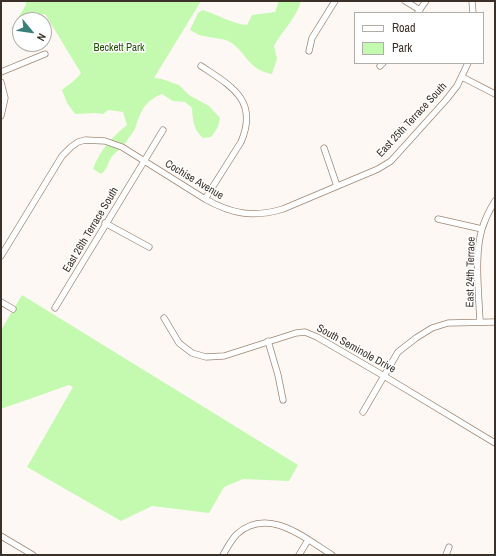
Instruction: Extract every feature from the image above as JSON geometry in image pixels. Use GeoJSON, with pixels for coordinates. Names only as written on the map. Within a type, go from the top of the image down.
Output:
{"type":"FeatureCollection","features":[{"type":"Feature","properties":{"kind":"street"},"geometry":{"type":"LineString","coordinates":[[309,51],[312,38],[335,1]]}},
{"type":"Feature","properties":{"kind":"street"},"geometry":{"type":"LineString","coordinates":[[405,1],[419,11],[426,1]]}},
{"type":"Feature","properties":{"kind":"street"},"geometry":{"type":"LineString","coordinates":[[472,1],[473,12]]}},
{"type":"Feature","properties":{"kind":"street"},"geometry":{"type":"LineString","coordinates":[[1,72],[45,54]]}},
{"type":"Feature","properties":{"kind":"street","name":"East 25th Terrace South"},"geometry":{"type":"LineString","coordinates":[[337,186],[378,169],[391,161],[446,100],[462,77],[468,64]]}},
{"type":"Feature","properties":{"kind":"street"},"geometry":{"type":"LineString","coordinates":[[200,66],[231,86],[237,92],[245,107],[247,120],[245,132],[241,142],[205,199]]}},
{"type":"Feature","properties":{"kind":"street"},"geometry":{"type":"LineString","coordinates":[[462,77],[495,94]]}},
{"type":"Feature","properties":{"kind":"street"},"geometry":{"type":"LineString","coordinates":[[1,82],[5,98],[1,116]]}},
{"type":"Feature","properties":{"kind":"street","name":"East 26th Terrace South"},"geometry":{"type":"LineString","coordinates":[[55,308],[163,130]]}},
{"type":"Feature","properties":{"kind":"street","name":"Cochise Avenue"},"geometry":{"type":"LineString","coordinates":[[1,256],[62,156],[78,142],[89,140],[105,141],[122,147],[205,199],[232,212],[261,214],[283,209],[337,186]]}},
{"type":"Feature","properties":{"kind":"street"},"geometry":{"type":"LineString","coordinates":[[324,148],[337,186]]}},
{"type":"Feature","properties":{"kind":"street","name":"East 24th Terrace"},"geometry":{"type":"LineString","coordinates":[[480,322],[479,250],[482,229],[495,200]]}},
{"type":"Feature","properties":{"kind":"street"},"geometry":{"type":"LineString","coordinates":[[438,219],[482,229]]}},
{"type":"Feature","properties":{"kind":"street"},"geometry":{"type":"LineString","coordinates":[[105,224],[149,247]]}},
{"type":"Feature","properties":{"kind":"street"},"geometry":{"type":"LineString","coordinates":[[1,302],[13,309]]}},
{"type":"Feature","properties":{"kind":"street","name":"South Seminole Drive"},"geometry":{"type":"LineString","coordinates":[[164,318],[179,343],[192,353],[206,357],[224,356],[268,341],[305,332],[384,376],[495,443]]}},
{"type":"Feature","properties":{"kind":"street"},"geometry":{"type":"LineString","coordinates":[[363,412],[398,352],[416,338],[440,324],[448,322],[495,322]]}},
{"type":"Feature","properties":{"kind":"street"},"geometry":{"type":"LineString","coordinates":[[268,341],[278,375],[283,400]]}},
{"type":"Feature","properties":{"kind":"street"},"geometry":{"type":"LineString","coordinates":[[223,555],[236,535],[246,527],[258,523],[274,523],[284,526],[332,555]]}},
{"type":"Feature","properties":{"kind":"street"},"geometry":{"type":"LineString","coordinates":[[1,536],[33,555]]}},
{"type":"Feature","properties":{"kind":"street"},"geometry":{"type":"LineString","coordinates":[[299,555],[308,540]]}},
{"type":"Feature","properties":{"kind":"street"},"geometry":{"type":"LineString","coordinates":[[446,555],[448,548]]}},
{"type":"Feature","properties":{"kind":"green space","name":"Beckett Park"},"geometry":{"type":"Polygon","coordinates":[[[26,1],[201,1],[154,78],[179,85],[189,95],[209,106],[220,118],[218,127],[211,137],[203,138],[197,131],[194,124],[192,108],[185,102],[173,101],[162,94],[151,100],[144,107],[133,132],[111,158],[103,172],[101,174],[93,169],[99,156],[107,145],[127,125],[123,112],[108,110],[103,114],[75,114],[67,103],[62,90],[75,80],[81,73],[52,25],[52,12],[22,12],[26,5],[26,1]]]}},
{"type":"Feature","properties":{"kind":"green space"},"geometry":{"type":"Polygon","coordinates":[[[279,1],[301,1],[293,18],[274,46],[277,59],[272,74],[257,68],[239,49],[228,41],[200,35],[190,30],[198,13],[202,10],[235,23],[247,25],[252,15],[275,12],[279,1]]]}},
{"type":"Feature","properties":{"kind":"green space"},"geometry":{"type":"Polygon","coordinates":[[[22,295],[298,465],[289,481],[243,479],[224,487],[209,513],[152,506],[121,521],[27,467],[73,387],[69,385],[1,409],[1,330],[22,295]]]}}]}
